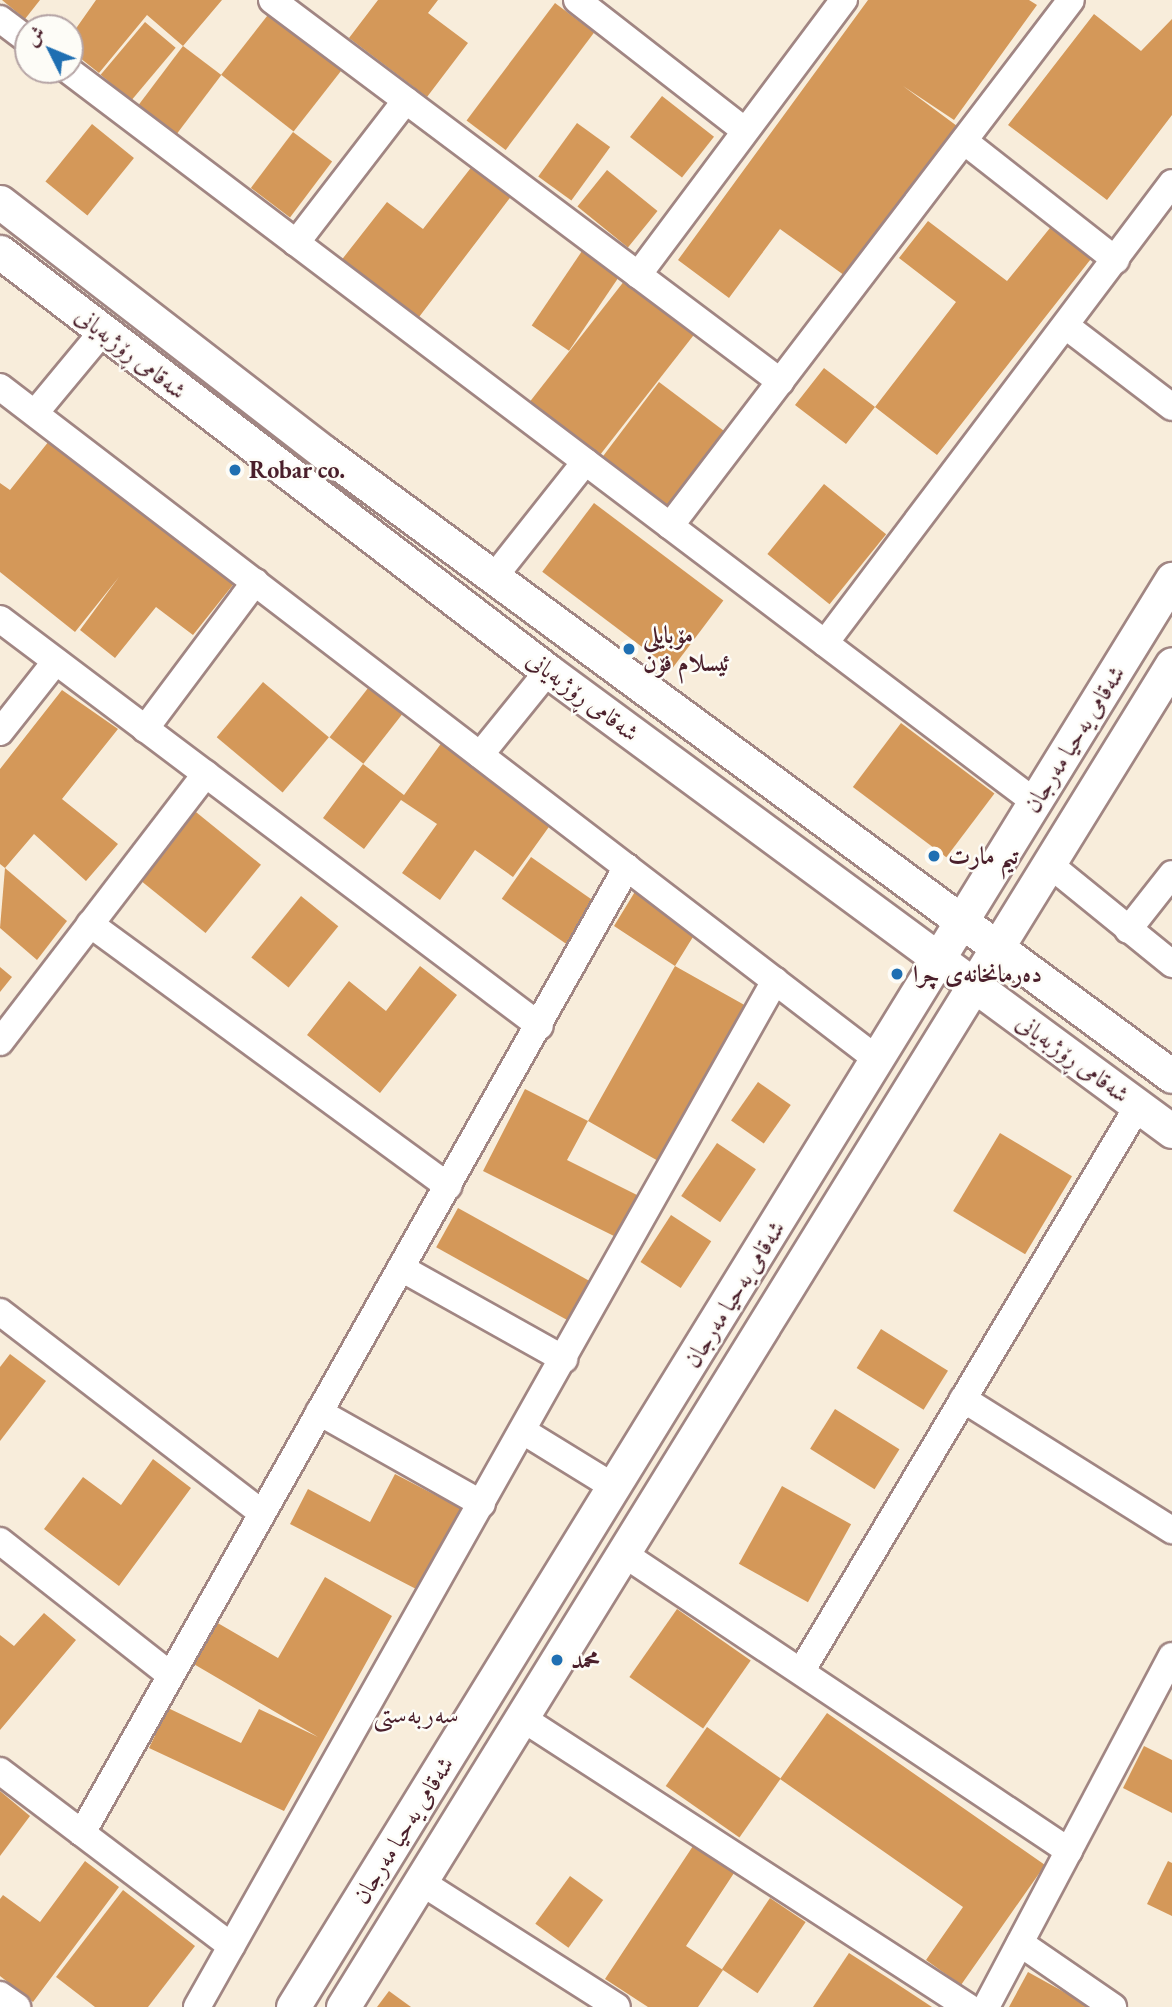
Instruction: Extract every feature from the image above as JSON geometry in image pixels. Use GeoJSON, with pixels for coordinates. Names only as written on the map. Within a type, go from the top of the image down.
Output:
{"type":"FeatureCollection","features":[{"type":"Feature","properties":{"kind":"street"},"geometry":{"type":"LineString","coordinates":[[272,0],[781,382]]}},
{"type":"Feature","properties":{"kind":"street"},"geometry":{"type":"LineString","coordinates":[[577,0],[746,131]]}},
{"type":"Feature","properties":{"kind":"street"},"geometry":{"type":"LineString","coordinates":[[638,275],[844,0]]}},
{"type":"Feature","properties":{"kind":"street"},"geometry":{"type":"LineString","coordinates":[[670,526],[1068,1]]}},
{"type":"Feature","properties":{"kind":"street"},"geometry":{"type":"LineString","coordinates":[[84,82],[1035,802]]}},
{"type":"Feature","properties":{"kind":"street"},"geometry":{"type":"LineString","coordinates":[[296,243],[406,100]]}},
{"type":"Feature","properties":{"kind":"street"},"geometry":{"type":"LineString","coordinates":[[964,141],[1116,260]]}},
{"type":"Feature","properties":{"kind":"street"},"geometry":{"type":"LineString","coordinates":[[825,643],[1172,183]]}},
{"type":"Feature","properties":{"kind":"street","name":"شەقامی ڕۆژبەیانی"},"geometry":{"type":"LineString","coordinates":[[0,202],[325,453],[963,919],[1172,1076]]}},
{"type":"Feature","properties":{"kind":"street","name":"شەقامی ڕۆژبەیانی"},"geometry":{"type":"LineString","coordinates":[[0,252],[301,485],[548,671],[1172,1131]]}},
{"type":"Feature","properties":{"kind":"street"},"geometry":{"type":"LineString","coordinates":[[1066,326],[1172,407]]}},
{"type":"Feature","properties":{"kind":"street"},"geometry":{"type":"LineString","coordinates":[[35,413],[103,331]]}},
{"type":"Feature","properties":{"kind":"street"},"geometry":{"type":"LineString","coordinates":[[0,387],[878,1060]]}},
{"type":"Feature","properties":{"kind":"street"},"geometry":{"type":"LineString","coordinates":[[301,485],[325,453]]}},
{"type":"Feature","properties":{"kind":"street"},"geometry":{"type":"LineString","coordinates":[[494,577],[585,462]]}},
{"type":"Feature","properties":{"kind":"street","name":"شەقامی یەحیا مەرجان"},"geometry":{"type":"LineString","coordinates":[[293,2007],[1172,579]]}},
{"type":"Feature","properties":{"kind":"street"},"geometry":{"type":"LineString","coordinates":[[145,729],[255,582]]}},
{"type":"Feature","properties":{"kind":"street"},"geometry":{"type":"LineString","coordinates":[[0,619],[540,1026]]}},
{"type":"Feature","properties":{"kind":"street"},"geometry":{"type":"LineString","coordinates":[[0,733],[56,662]]}},
{"type":"Feature","properties":{"kind":"street","name":"شەقامی یەحیا مەرجان"},"geometry":{"type":"LineString","coordinates":[[343,2007],[1172,664]]}},
{"type":"Feature","properties":{"kind":"street"},"geometry":{"type":"LineString","coordinates":[[480,755],[548,671]]}},
{"type":"Feature","properties":{"kind":"street"},"geometry":{"type":"LineString","coordinates":[[0,1042],[206,774]]}},
{"type":"Feature","properties":{"kind":"street"},"geometry":{"type":"LineString","coordinates":[[1049,864],[1172,964]]}},
{"type":"Feature","properties":{"kind":"street"},"geometry":{"type":"LineString","coordinates":[[82,1833],[169,1674],[540,1026],[627,867]]}},
{"type":"Feature","properties":{"kind":"street"},"geometry":{"type":"LineString","coordinates":[[1128,930],[1172,874]]}},
{"type":"Feature","properties":{"kind":"street"},"geometry":{"type":"LineString","coordinates":[[90,924],[449,1186]]}},
{"type":"Feature","properties":{"kind":"street"},"geometry":{"type":"LineString","coordinates":[[197,2007],[775,981]]}},
{"type":"Feature","properties":{"kind":"street"},"geometry":{"type":"LineString","coordinates":[[802,1670],[1138,1106]]}},
{"type":"Feature","properties":{"kind":"street"},"geometry":{"type":"LineString","coordinates":[[401,1268],[564,1359]]}},
{"type":"Feature","properties":{"kind":"street"},"geometry":{"type":"LineString","coordinates":[[0,1312],[261,1512]]}},
{"type":"Feature","properties":{"kind":"street"},"geometry":{"type":"LineString","coordinates":[[963,1399],[1172,1530]]}},
{"type":"Feature","properties":{"kind":"street"},"geometry":{"type":"LineString","coordinates":[[318,1412],[482,1504]]}},
{"type":"Feature","properties":{"kind":"street"},"geometry":{"type":"LineString","coordinates":[[523,1431],[614,1487]]}},
{"type":"Feature","properties":{"kind":"street"},"geometry":{"type":"LineString","coordinates":[[0,1541],[169,1674]]}},
{"type":"Feature","properties":{"kind":"street"},"geometry":{"type":"LineString","coordinates":[[624,1554],[802,1670],[1069,1851]]}},
{"type":"Feature","properties":{"kind":"street"},"geometry":{"type":"LineString","coordinates":[[527,1628],[564,1652]]}},
{"type":"Feature","properties":{"kind":"street"},"geometry":{"type":"LineString","coordinates":[[986,2007],[1172,1656]]}},
{"type":"Feature","properties":{"kind":"street"},"geometry":{"type":"LineString","coordinates":[[523,1718],[968,2007]]}},
{"type":"Feature","properties":{"kind":"street"},"geometry":{"type":"LineString","coordinates":[[0,1771],[231,1946]]}},
{"type":"Feature","properties":{"kind":"street"},"geometry":{"type":"LineString","coordinates":[[421,1882],[604,2004]]}},
{"type":"Feature","properties":{"kind":"street"},"geometry":{"type":"LineString","coordinates":[[1020,1943],[1113,2007]]}},
{"type":"Feature","properties":{"kind":"street"},"geometry":{"type":"LineString","coordinates":[[0,1995],[17,2007]]}},
{"type":"Feature","properties":{"kind":"building"},"geometry":{"type":"Polygon","coordinates":[[[2,0],[40,0],[29,14],[19,14],[2,0]]]}},
{"type":"Feature","properties":{"kind":"building"},"geometry":{"type":"Polygon","coordinates":[[[96,0],[222,0],[183,46],[147,15],[99,73],[84,61],[84,17],[96,0]]]}},
{"type":"Feature","properties":{"kind":"building"},"geometry":{"type":"Polygon","coordinates":[[[378,0],[438,0],[428,13],[468,43],[427,97],[349,38],[378,0]]]}},
{"type":"Feature","properties":{"kind":"building"},"geometry":{"type":"Polygon","coordinates":[[[868,0],[1029,0],[1037,5],[954,120],[903,86],[957,126],[848,278],[780,229],[729,298],[678,260],[868,0]]]}},
{"type":"Feature","properties":{"kind":"building"},"geometry":{"type":"Polygon","coordinates":[[[555,3],[594,32],[506,150],[467,120],[555,3]]]}},
{"type":"Feature","properties":{"kind":"building"},"geometry":{"type":"Polygon","coordinates":[[[271,11],[343,68],[294,131],[221,75],[271,11]]]}},
{"type":"Feature","properties":{"kind":"building"},"geometry":{"type":"Polygon","coordinates":[[[1094,14],[1141,51],[1172,19],[1172,115],[1107,200],[1008,125],[1094,14]]]}},
{"type":"Feature","properties":{"kind":"building"},"geometry":{"type":"Polygon","coordinates":[[[145,22],[176,48],[131,101],[101,75],[145,22]]]}},
{"type":"Feature","properties":{"kind":"building"},"geometry":{"type":"Polygon","coordinates":[[[183,46],[221,75],[176,136],[137,107],[183,46]]]}},
{"type":"Feature","properties":{"kind":"building"},"geometry":{"type":"Polygon","coordinates":[[[662,96],[714,137],[682,178],[630,137],[662,96]]]}},
{"type":"Feature","properties":{"kind":"building"},"geometry":{"type":"Polygon","coordinates":[[[577,123],[610,147],[571,200],[538,176],[577,123]]]}},
{"type":"Feature","properties":{"kind":"building"},"geometry":{"type":"Polygon","coordinates":[[[92,124],[134,158],[87,215],[45,182],[92,124]]]}},
{"type":"Feature","properties":{"kind":"building"},"geometry":{"type":"Polygon","coordinates":[[[293,132],[332,161],[290,217],[251,188],[293,132]]]}},
{"type":"Feature","properties":{"kind":"building"},"geometry":{"type":"Polygon","coordinates":[[[477,160],[516,190],[416,321],[340,262],[387,202],[423,229],[477,160]]]}},
{"type":"Feature","properties":{"kind":"building"},"geometry":{"type":"Polygon","coordinates":[[[607,170],[658,211],[628,247],[577,207],[607,170]]]}},
{"type":"Feature","properties":{"kind":"building"},"geometry":{"type":"Polygon","coordinates":[[[928,221],[1007,281],[1054,223],[1094,255],[937,455],[875,407],[956,302],[899,258],[928,221]]]}},
{"type":"Feature","properties":{"kind":"building"},"geometry":{"type":"Polygon","coordinates":[[[582,251],[619,276],[569,351],[532,326],[582,251]]]}},
{"type":"Feature","properties":{"kind":"building"},"geometry":{"type":"Polygon","coordinates":[[[625,280],[694,334],[596,459],[527,405],[625,280]]]}},
{"type":"Feature","properties":{"kind":"building"},"geometry":{"type":"Polygon","coordinates":[[[824,368],[875,407],[846,444],[795,405],[824,368]]]}},
{"type":"Feature","properties":{"kind":"building"},"geometry":{"type":"Polygon","coordinates":[[[659,382],[726,433],[666,512],[599,462],[659,382]]]}},
{"type":"Feature","properties":{"kind":"building"},"geometry":{"type":"Polygon","coordinates":[[[53,436],[236,581],[193,635],[156,607],[115,658],[80,630],[119,577],[75,632],[0,572],[0,483],[10,490],[53,436]]]}},
{"type":"Feature","properties":{"kind":"building"},"geometry":{"type":"Polygon","coordinates":[[[824,484],[886,534],[830,604],[767,554],[824,484]]]}},
{"type":"Feature","properties":{"kind":"building"},"geometry":{"type":"Polygon","coordinates":[[[594,503],[723,600],[672,669],[542,572],[594,503]]]}},
{"type":"Feature","properties":{"kind":"building"},"geometry":{"type":"Polygon","coordinates":[[[263,682],[329,737],[283,792],[217,737],[263,682]]]}},
{"type":"Feature","properties":{"kind":"building"},"geometry":{"type":"Polygon","coordinates":[[[372,683],[406,709],[363,764],[330,737],[372,683]]]}},
{"type":"Feature","properties":{"kind":"building"},"geometry":{"type":"Polygon","coordinates":[[[62,690],[118,729],[62,799],[118,844],[86,881],[34,834],[5,868],[0,864],[0,769],[62,690]]]}},
{"type":"Feature","properties":{"kind":"building"},"geometry":{"type":"Polygon","coordinates":[[[901,723],[994,793],[946,857],[853,787],[901,723]]]}},
{"type":"Feature","properties":{"kind":"building"},"geometry":{"type":"Polygon","coordinates":[[[445,738],[556,817],[513,877],[475,850],[440,900],[402,873],[437,824],[401,800],[364,849],[323,818],[363,764],[404,795],[445,738]]]}},
{"type":"Feature","properties":{"kind":"building"},"geometry":{"type":"Polygon","coordinates":[[[191,808],[261,865],[206,933],[136,876],[191,808]]]}},
{"type":"Feature","properties":{"kind":"building"},"geometry":{"type":"Polygon","coordinates":[[[531,857],[595,902],[566,944],[502,899],[531,857]]]}},
{"type":"Feature","properties":{"kind":"building"},"geometry":{"type":"Polygon","coordinates":[[[5,868],[67,921],[37,960],[0,928],[5,868]]]}},
{"type":"Feature","properties":{"kind":"building"},"geometry":{"type":"Polygon","coordinates":[[[636,890],[696,932],[675,966],[614,926],[636,890]]]}},
{"type":"Feature","properties":{"kind":"building"},"geometry":{"type":"Polygon","coordinates":[[[301,896],[338,926],[289,988],[251,957],[301,896]]]}},
{"type":"Feature","properties":{"kind":"building"},"geometry":{"type":"Polygon","coordinates":[[[420,966],[457,995],[380,1093],[307,1035],[349,981],[386,1011],[420,966]]]}},
{"type":"Feature","properties":{"kind":"building"},"geometry":{"type":"Polygon","coordinates":[[[675,966],[748,1007],[660,1162],[588,1121],[675,966]]]}},
{"type":"Feature","properties":{"kind":"building"},"geometry":{"type":"Polygon","coordinates":[[[0,967],[12,977],[0,992],[0,967]]]}},
{"type":"Feature","properties":{"kind":"building"},"geometry":{"type":"Polygon","coordinates":[[[758,1082],[791,1105],[764,1143],[731,1121],[758,1082]]]}},
{"type":"Feature","properties":{"kind":"building"},"geometry":{"type":"Polygon","coordinates":[[[525,1089],[588,1121],[567,1160],[639,1196],[618,1238],[483,1171],[525,1089]]]}},
{"type":"Feature","properties":{"kind":"building"},"geometry":{"type":"Polygon","coordinates":[[[1000,1133],[1072,1176],[1025,1254],[953,1211],[1000,1133]]]}},
{"type":"Feature","properties":{"kind":"building"},"geometry":{"type":"Polygon","coordinates":[[[717,1143],[756,1169],[720,1222],[681,1196],[717,1143]]]}},
{"type":"Feature","properties":{"kind":"building"},"geometry":{"type":"Polygon","coordinates":[[[458,1208],[594,1284],[573,1323],[436,1247],[458,1208]]]}},
{"type":"Feature","properties":{"kind":"building"},"geometry":{"type":"Polygon","coordinates":[[[671,1215],[711,1241],[681,1288],[641,1262],[671,1215]]]}},
{"type":"Feature","properties":{"kind":"building"},"geometry":{"type":"Polygon","coordinates":[[[881,1329],[948,1371],[924,1410],[857,1368],[881,1329]]]}},
{"type":"Feature","properties":{"kind":"building"},"geometry":{"type":"Polygon","coordinates":[[[10,1354],[46,1381],[0,1441],[0,1367],[10,1354]]]}},
{"type":"Feature","properties":{"kind":"building"},"geometry":{"type":"Polygon","coordinates":[[[835,1409],[899,1449],[875,1489],[810,1449],[835,1409]]]}},
{"type":"Feature","properties":{"kind":"building"},"geometry":{"type":"Polygon","coordinates":[[[153,1459],[191,1488],[119,1586],[44,1529],[83,1477],[121,1505],[153,1459]]]}},
{"type":"Feature","properties":{"kind":"building"},"geometry":{"type":"Polygon","coordinates":[[[395,1474],[462,1509],[420,1591],[290,1524],[308,1489],[370,1522],[395,1474]]]}},
{"type":"Feature","properties":{"kind":"building"},"geometry":{"type":"Polygon","coordinates":[[[782,1486],[851,1524],[808,1602],[739,1564],[782,1486]]]}},
{"type":"Feature","properties":{"kind":"building"},"geometry":{"type":"Polygon","coordinates":[[[325,1577],[392,1616],[284,1811],[149,1748],[168,1708],[241,1743],[259,1709],[318,1737],[192,1663],[216,1622],[278,1658],[325,1577]]]}},
{"type":"Feature","properties":{"kind":"building"},"geometry":{"type":"Polygon","coordinates":[[[677,1609],[751,1661],[703,1729],[629,1677],[677,1609]]]}},
{"type":"Feature","properties":{"kind":"building"},"geometry":{"type":"Polygon","coordinates":[[[44,1613],[76,1640],[0,1730],[0,1635],[14,1646],[44,1613]]]}},
{"type":"Feature","properties":{"kind":"building"},"geometry":{"type":"Polygon","coordinates":[[[827,1713],[1045,1865],[961,1985],[926,1960],[963,1907],[780,1779],[827,1713]]]}},
{"type":"Feature","properties":{"kind":"building"},"geometry":{"type":"Polygon","coordinates":[[[707,1727],[781,1779],[739,1838],[666,1786],[707,1727]]]}},
{"type":"Feature","properties":{"kind":"building"},"geometry":{"type":"Polygon","coordinates":[[[1144,1746],[1172,1760],[1172,1813],[1123,1788],[1144,1746]]]}},
{"type":"Feature","properties":{"kind":"building"},"geometry":{"type":"Polygon","coordinates":[[[0,1791],[30,1816],[0,1856],[0,1791]]]}},
{"type":"Feature","properties":{"kind":"building"},"geometry":{"type":"Polygon","coordinates":[[[695,1843],[736,1870],[686,1946],[723,1970],[698,2007],[648,2007],[605,1979],[695,1843]]]}},
{"type":"Feature","properties":{"kind":"building"},"geometry":{"type":"Polygon","coordinates":[[[85,1861],[119,1887],[33,2002],[0,1976],[0,1899],[3,1895],[40,1922],[85,1861]]]}},
{"type":"Feature","properties":{"kind":"building"},"geometry":{"type":"Polygon","coordinates":[[[1168,1861],[1172,1863],[1172,1916],[1147,1904],[1168,1861]]]}},
{"type":"Feature","properties":{"kind":"building"},"geometry":{"type":"Polygon","coordinates":[[[570,1876],[603,1900],[568,1948],[535,1924],[570,1876]]]}},
{"type":"Feature","properties":{"kind":"building"},"geometry":{"type":"Polygon","coordinates":[[[123,1890],[195,1946],[148,2007],[95,2007],[56,1977],[123,1890]]]}},
{"type":"Feature","properties":{"kind":"building"},"geometry":{"type":"Polygon","coordinates":[[[770,1898],[806,1922],[758,1993],[722,1969],[770,1898]]]}},
{"type":"Feature","properties":{"kind":"building"},"geometry":{"type":"Polygon","coordinates":[[[849,1953],[888,1978],[932,2007],[813,2007],[849,1953]]]}},
{"type":"Feature","properties":{"kind":"building"},"geometry":{"type":"Polygon","coordinates":[[[1028,1972],[1091,2007],[1009,2007],[1028,1972]]]}},
{"type":"Feature","properties":{"kind":"building"},"geometry":{"type":"Polygon","coordinates":[[[389,1991],[411,2007],[377,2007],[389,1991]]]}},
{"type":"Feature","properties":{"kind":"place","name":"Robar co."},"geometry":{"type":"Point","coordinates":[235,470]}},
{"type":"Feature","properties":{"kind":"place","name":"مۆبایلی ئیسلام فۆن"},"geometry":{"type":"Point","coordinates":[629,649]}},
{"type":"Feature","properties":{"kind":"place","name":"تیم مارت"},"geometry":{"type":"Point","coordinates":[934,856]}},
{"type":"Feature","properties":{"kind":"place","name":"دەرمانخانەی چرا"},"geometry":{"type":"Point","coordinates":[897,974]}},
{"type":"Feature","properties":{"kind":"place","name":"محمد"},"geometry":{"type":"Point","coordinates":[557,1660]}},
{"type":"Feature","properties":{"kind":"district","name":"سه‌ربه‌ستی"},"geometry":{"type":"Point","coordinates":[416,1715]}}]}
